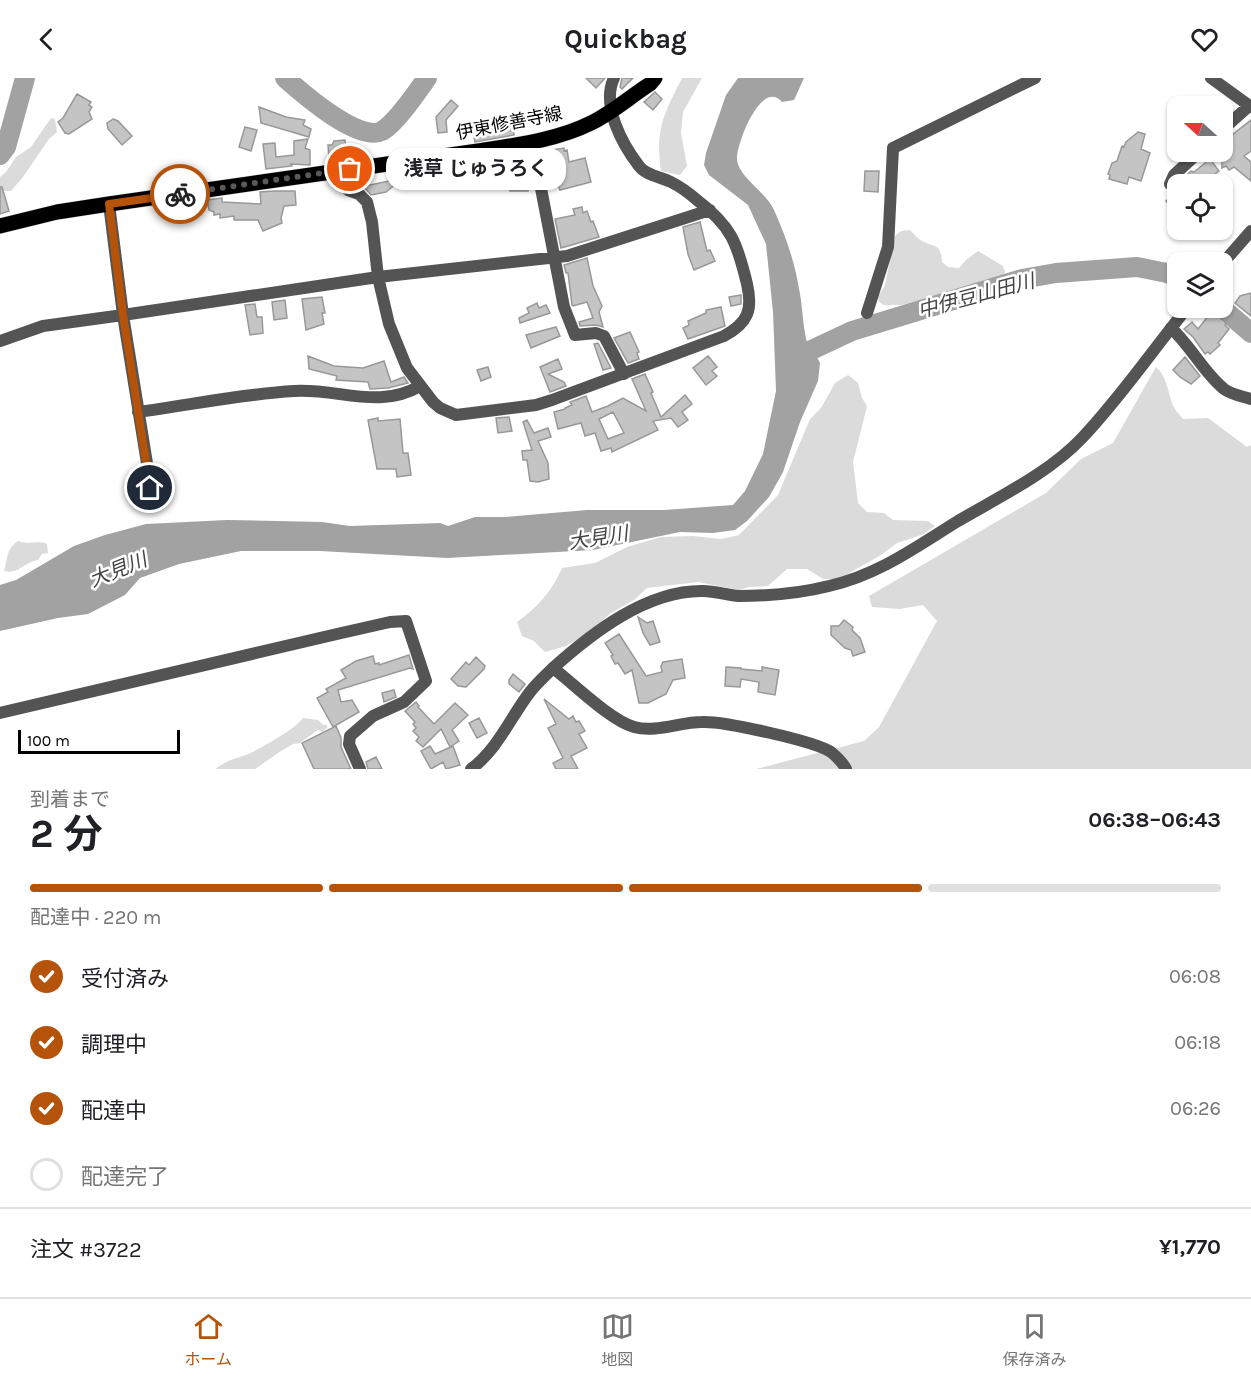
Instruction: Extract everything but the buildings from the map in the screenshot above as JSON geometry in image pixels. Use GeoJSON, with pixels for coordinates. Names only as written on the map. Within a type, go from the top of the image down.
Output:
{"type":"FeatureCollection","features":[{"type":"Feature","properties":{"kind":"main road","name":"伊東修善寺線"},"geometry":{"type":"LineString","coordinates":[[0,226],[57,212],[532,142],[569,132],[593,122],[650,84],[655,78]]}},
{"type":"Feature","properties":{"kind":"street"},"geometry":{"type":"LineString","coordinates":[[329,172],[348,190],[359,194],[367,202],[372,222],[378,277],[389,324],[406,368],[420,386],[440,408],[456,415],[536,405],[724,336],[735,330],[745,320],[750,308],[742,261],[726,226],[680,186],[640,168],[613,120],[610,94],[614,78]]}},
{"type":"Feature","properties":{"kind":"street"},"geometry":{"type":"LineString","coordinates":[[867,313],[888,247],[893,148],[1035,78]]}},
{"type":"Feature","properties":{"kind":"street"},"geometry":{"type":"LineString","coordinates":[[1212,78],[1250,106],[1233,121]]}},
{"type":"Feature","properties":{"kind":"street"},"geometry":{"type":"LineString","coordinates":[[532,142],[564,307],[572,330],[575,335],[596,333],[604,336],[624,374]]}},
{"type":"Feature","properties":{"kind":"street"},"geometry":{"type":"LineString","coordinates":[[1175,174],[1188,162]]}},
{"type":"Feature","properties":{"kind":"street"},"geometry":{"type":"LineString","coordinates":[[109,204],[123,315],[150,488]]}},
{"type":"Feature","properties":{"kind":"street"},"geometry":{"type":"LineString","coordinates":[[0,341],[43,326],[378,277],[567,256],[710,210]]}},
{"type":"Feature","properties":{"kind":"street"},"geometry":{"type":"LineString","coordinates":[[1233,252],[1251,231]]}},
{"type":"Feature","properties":{"kind":"street"},"geometry":{"type":"LineString","coordinates":[[471,769],[494,747],[531,691],[553,668],[579,645],[611,623],[668,595],[703,591],[739,596],[795,592],[827,587],[862,577],[908,554],[956,522],[1035,476],[1080,440],[1179,318]]}},
{"type":"Feature","properties":{"kind":"street"},"geometry":{"type":"LineString","coordinates":[[1171,328],[1183,339],[1225,390],[1251,399]]}},
{"type":"Feature","properties":{"kind":"street"},"geometry":{"type":"LineString","coordinates":[[138,412],[291,391],[317,390],[367,399],[380,398],[404,393],[420,386]]}},
{"type":"Feature","properties":{"kind":"street"},"geometry":{"type":"LineString","coordinates":[[0,713],[337,634],[390,622],[406,621],[426,681],[404,702],[374,716],[348,739],[360,769]]}},
{"type":"Feature","properties":{"kind":"street"},"geometry":{"type":"LineString","coordinates":[[553,668],[618,721],[632,726],[651,729],[700,722],[726,725],[794,739],[820,747],[830,752],[846,769]]}},
{"type":"Feature","properties":{"kind":"shaded area"},"geometry":{"type":"Polygon","coordinates":[[[682,78],[702,78],[683,112],[681,133],[687,166],[680,175],[661,171],[659,144],[662,122],[682,78]]]}},
{"type":"Feature","properties":{"kind":"shaded area"},"geometry":{"type":"Polygon","coordinates":[[[51,118],[55,119],[57,132],[49,139],[11,191],[0,191],[0,177],[16,157],[31,147],[51,118]]]}},
{"type":"Feature","properties":{"kind":"shaded area"},"geometry":{"type":"Polygon","coordinates":[[[910,230],[920,240],[939,249],[942,262],[948,267],[959,268],[978,251],[1003,266],[1005,272],[1003,279],[993,285],[985,284],[949,296],[941,295],[901,305],[884,305],[879,302],[878,297],[885,285],[895,236],[901,231],[910,230]]]}},
{"type":"Feature","properties":{"kind":"shaded area"},"geometry":{"type":"Polygon","coordinates":[[[1156,367],[1164,379],[1173,405],[1183,419],[1208,418],[1247,447],[1251,445],[1251,769],[756,769],[864,741],[879,727],[937,621],[923,605],[900,609],[872,607],[869,596],[1046,493],[1081,459],[1113,443],[1156,367]]]}},
{"type":"Feature","properties":{"kind":"shaded area"},"geometry":{"type":"Polygon","coordinates":[[[848,375],[858,383],[867,406],[853,462],[858,503],[867,512],[884,513],[893,520],[928,521],[935,526],[924,534],[897,543],[839,579],[823,579],[807,569],[787,569],[768,586],[739,590],[698,582],[647,588],[634,600],[611,613],[587,634],[566,646],[545,652],[534,641],[522,636],[517,622],[544,598],[562,568],[595,563],[627,547],[661,537],[693,536],[721,539],[739,535],[778,495],[810,419],[821,408],[835,383],[848,375]]]}},
{"type":"Feature","properties":{"kind":"shaded area"},"geometry":{"type":"Polygon","coordinates":[[[18,541],[47,544],[48,553],[42,554],[38,560],[17,570],[4,571],[9,551],[18,541]]]}},
{"type":"Feature","properties":{"kind":"shaded area"},"geometry":{"type":"Polygon","coordinates":[[[303,718],[318,720],[323,725],[327,725],[327,728],[322,732],[318,730],[300,743],[293,744],[255,769],[216,769],[226,762],[268,744],[293,728],[303,718]]]}},
{"type":"Feature","properties":{"kind":"water","name":"大見川"},"geometry":{"type":"Polygon","coordinates":[[[738,78],[804,78],[794,100],[782,102],[774,97],[766,99],[758,106],[745,128],[737,159],[742,172],[765,197],[779,221],[796,272],[809,347],[820,363],[818,381],[800,422],[783,472],[769,497],[747,521],[735,530],[713,533],[680,532],[593,550],[447,558],[320,551],[241,551],[179,564],[140,578],[125,595],[88,614],[0,631],[0,585],[16,580],[74,546],[146,524],[227,520],[322,522],[350,526],[440,523],[448,526],[475,517],[733,505],[745,491],[763,454],[776,391],[773,312],[766,244],[748,205],[709,175],[704,165],[726,95],[738,78]]]}},
{"type":"Feature","properties":{"kind":"waterway"},"geometry":{"type":"LineString","coordinates":[[0,155],[6,147],[25,78]]}},
{"type":"Feature","properties":{"kind":"waterway"},"geometry":{"type":"LineString","coordinates":[[285,78],[331,115],[360,130],[372,133],[388,127],[427,78]]}},
{"type":"Feature","properties":{"kind":"waterway","name":"中伊豆山田川"},"geometry":{"type":"LineString","coordinates":[[792,363],[803,354],[852,331],[1022,279],[1056,273],[1137,267],[1167,273]]}},
{"type":"Feature","properties":{"kind":"waterway","name":"中伊豆山田川"},"geometry":{"type":"LineString","coordinates":[[1233,317],[1251,333]]}},
{"type":"Feature","properties":{"kind":"way so far"},"geometry":{"type":"LineString","coordinates":[[180,194],[350,169]]}},
{"type":"Feature","properties":{"kind":"place","name":"浅草 じゅうろく"},"geometry":{"type":"Point","coordinates":[350,169]}},
{"type":"Feature","properties":{"kind":"route"},"geometry":{"type":"LineString","coordinates":[[150,488],[123,315],[109,204],[180,194]]}}]}
